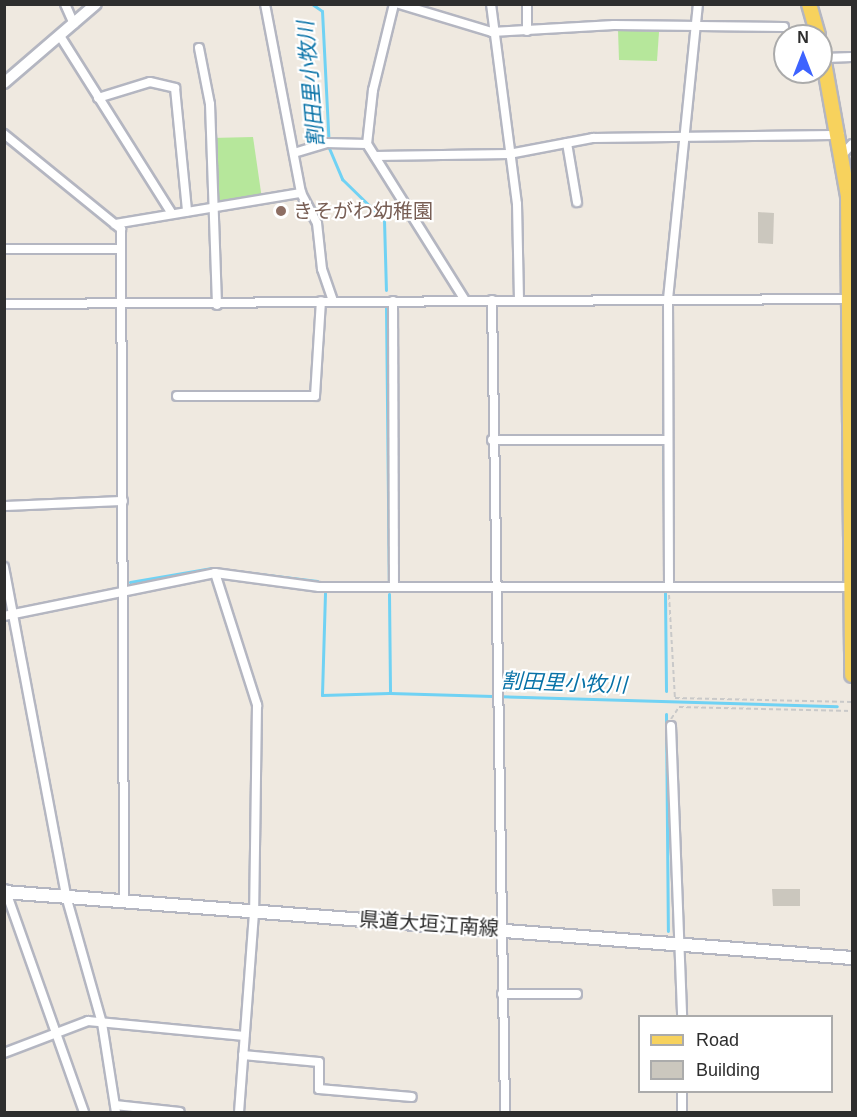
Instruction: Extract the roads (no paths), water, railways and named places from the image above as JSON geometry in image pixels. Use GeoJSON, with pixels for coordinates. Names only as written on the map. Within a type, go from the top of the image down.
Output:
{"type":"FeatureCollection","features":[{"type":"Feature","properties":{"kind":"main road"},"geometry":{"type":"LineString","coordinates":[[809,4],[815,24]]}},
{"type":"Feature","properties":{"kind":"main road"},"geometry":{"type":"LineString","coordinates":[[830,84],[840,135],[848,149],[851,299],[852,675]]}},
{"type":"Feature","properties":{"kind":"main road","name":"県道大垣江南線"},"geometry":{"type":"LineString","coordinates":[[5,891],[254,913],[500,928],[852,958]]}},
{"type":"Feature","properties":{"kind":"street"},"geometry":{"type":"LineString","coordinates":[[65,4],[74,24]]}},
{"type":"Feature","properties":{"kind":"street"},"geometry":{"type":"LineString","coordinates":[[5,82],[96,4]]}},
{"type":"Feature","properties":{"kind":"street"},"geometry":{"type":"LineString","coordinates":[[265,4],[301,193],[317,223],[322,269],[333,300]]}},
{"type":"Feature","properties":{"kind":"street"},"geometry":{"type":"LineString","coordinates":[[394,4],[373,90],[367,144],[465,300]]}},
{"type":"Feature","properties":{"kind":"street"},"geometry":{"type":"LineString","coordinates":[[399,4],[492,32],[773,27]]}},
{"type":"Feature","properties":{"kind":"street"},"geometry":{"type":"LineString","coordinates":[[491,4],[492,32],[509,154],[519,300]]}},
{"type":"Feature","properties":{"kind":"street"},"geometry":{"type":"LineString","coordinates":[[526,4],[527,31]]}},
{"type":"Feature","properties":{"kind":"street"},"geometry":{"type":"LineString","coordinates":[[669,586],[668,299],[688,136],[698,28],[698,4]]}},
{"type":"Feature","properties":{"kind":"street"},"geometry":{"type":"LineString","coordinates":[[60,36],[172,214]]}},
{"type":"Feature","properties":{"kind":"street"},"geometry":{"type":"LineString","coordinates":[[199,48],[210,104],[217,206],[217,305]]}},
{"type":"Feature","properties":{"kind":"street"},"geometry":{"type":"LineString","coordinates":[[833,54],[852,57]]}},
{"type":"Feature","properties":{"kind":"street"},"geometry":{"type":"LineString","coordinates":[[98,98],[150,82],[175,88],[187,211]]}},
{"type":"Feature","properties":{"kind":"street"},"geometry":{"type":"LineString","coordinates":[[4,134],[121,229],[124,902]]}},
{"type":"Feature","properties":{"kind":"street"},"geometry":{"type":"LineString","coordinates":[[375,156],[509,154],[567,143],[688,136],[840,135]]}},
{"type":"Feature","properties":{"kind":"street"},"geometry":{"type":"LineString","coordinates":[[294,153],[328,143],[367,144]]}},
{"type":"Feature","properties":{"kind":"street"},"geometry":{"type":"LineString","coordinates":[[567,143],[577,202]]}},
{"type":"Feature","properties":{"kind":"street"},"geometry":{"type":"LineString","coordinates":[[115,224],[301,193]]}},
{"type":"Feature","properties":{"kind":"street"},"geometry":{"type":"LineString","coordinates":[[4,249],[121,249]]}},
{"type":"Feature","properties":{"kind":"street"},"geometry":{"type":"LineString","coordinates":[[4,304],[217,305],[333,300],[851,299]]}},
{"type":"Feature","properties":{"kind":"street"},"geometry":{"type":"LineString","coordinates":[[492,300],[495,697],[505,1113]]}},
{"type":"Feature","properties":{"kind":"street"},"geometry":{"type":"LineString","coordinates":[[177,396],[315,396],[321,301]]}},
{"type":"Feature","properties":{"kind":"street"},"geometry":{"type":"LineString","coordinates":[[393,301],[394,587]]}},
{"type":"Feature","properties":{"kind":"street"},"geometry":{"type":"LineString","coordinates":[[492,440],[668,440]]}},
{"type":"Feature","properties":{"kind":"street"},"geometry":{"type":"LineString","coordinates":[[4,506],[123,501]]}},
{"type":"Feature","properties":{"kind":"street"},"geometry":{"type":"LineString","coordinates":[[4,567],[9,615],[66,896],[102,1023],[115,1109],[180,1113]]}},
{"type":"Feature","properties":{"kind":"street"},"geometry":{"type":"LineString","coordinates":[[9,615],[215,573],[319,587],[852,586]]}},
{"type":"Feature","properties":{"kind":"street"},"geometry":{"type":"LineString","coordinates":[[215,573],[257,705],[254,913],[238,1113]]}},
{"type":"Feature","properties":{"kind":"street"},"geometry":{"type":"LineString","coordinates":[[671,726],[683,944],[682,1015]]}},
{"type":"Feature","properties":{"kind":"street"},"geometry":{"type":"LineString","coordinates":[[5,891],[58,1032],[84,1113]]}},
{"type":"Feature","properties":{"kind":"street"},"geometry":{"type":"LineString","coordinates":[[502,994],[577,994]]}},
{"type":"Feature","properties":{"kind":"street"},"geometry":{"type":"LineString","coordinates":[[4,1053],[88,1021],[244,1036]]}},
{"type":"Feature","properties":{"kind":"street"},"geometry":{"type":"LineString","coordinates":[[243,1055],[319,1062],[319,1089],[412,1097]]}},
{"type":"Feature","properties":{"kind":"street"},"geometry":{"type":"LineString","coordinates":[[682,1093],[682,1113]]}},
{"type":"Feature","properties":{"kind":"waterway","name":"割田里小牧川"},"geometry":{"type":"LineString","coordinates":[[312,4],[322,11],[329,148],[342,179],[384,220],[386,290]]}},
{"type":"Feature","properties":{"kind":"waterway"},"geometry":{"type":"LineString","coordinates":[[664,291],[670,237]]}},
{"type":"Feature","properties":{"kind":"waterway","name":"割田里小牧川"},"geometry":{"type":"LineString","coordinates":[[386,307],[389,582]]}},
{"type":"Feature","properties":{"kind":"waterway"},"geometry":{"type":"LineString","coordinates":[[663,433],[664,312]]}},
{"type":"Feature","properties":{"kind":"waterway"},"geometry":{"type":"LineString","coordinates":[[663,443],[665,579]]}},
{"type":"Feature","properties":{"kind":"waterway"},"geometry":{"type":"LineString","coordinates":[[130,582],[212,568],[317,581]]}},
{"type":"Feature","properties":{"kind":"waterway"},"geometry":{"type":"LineString","coordinates":[[325,593],[322,695],[389,693]]}},
{"type":"Feature","properties":{"kind":"waterway"},"geometry":{"type":"LineString","coordinates":[[665,593],[666,691]]}},
{"type":"Feature","properties":{"kind":"waterway","name":"割田里小牧川"},"geometry":{"type":"LineString","coordinates":[[389,594],[390,693],[837,706]]}},
{"type":"Feature","properties":{"kind":"waterway"},"geometry":{"type":"LineString","coordinates":[[666,714],[668,931]]}},
{"type":"Feature","properties":{"kind":"place","name":"きそがわ幼稚園"},"geometry":{"type":"Point","coordinates":[281,211]}}]}
